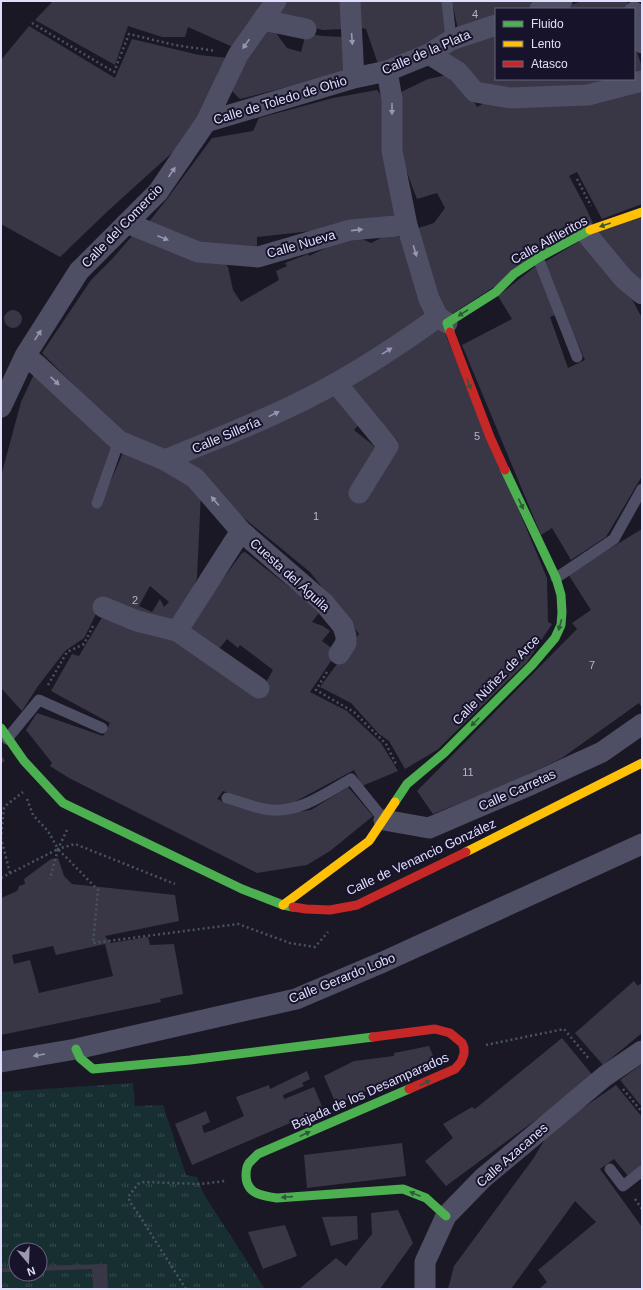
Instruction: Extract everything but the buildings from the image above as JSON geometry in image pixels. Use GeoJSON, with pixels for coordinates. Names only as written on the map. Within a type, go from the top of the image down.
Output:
{"type":"FeatureCollection","features":[{"type":"Feature","properties":{"kind":"street","name":"Calle del Comercio"},"geometry":{"type":"LineString","coordinates":[[1,407],[25,356],[79,271],[158,192],[206,122],[238,55],[276,1]]}},
{"type":"Feature","properties":{"kind":"street"},"geometry":{"type":"LineString","coordinates":[[350,1],[354,78]]}},
{"type":"Feature","properties":{"kind":"street"},"geometry":{"type":"LineString","coordinates":[[543,8],[562,1]]}},
{"type":"Feature","properties":{"kind":"street"},"geometry":{"type":"LineString","coordinates":[[635,16],[642,44]]}},
{"type":"Feature","properties":{"kind":"street"},"geometry":{"type":"LineString","coordinates":[[263,20],[306,29]]}},
{"type":"Feature","properties":{"kind":"street","name":"Calle de la Plata"},"geometry":{"type":"LineString","coordinates":[[354,78],[387,71],[429,54],[452,40],[495,24]]}},
{"type":"Feature","properties":{"kind":"street"},"geometry":{"type":"LineString","coordinates":[[429,54],[458,72],[476,92],[510,98],[588,95],[642,81]]}},
{"type":"Feature","properties":{"kind":"street"},"geometry":{"type":"LineString","coordinates":[[387,71],[392,99],[392,151],[407,225],[429,299],[443,320]]}},
{"type":"Feature","properties":{"kind":"street","name":"Calle de Toledo de Ohio"},"geometry":{"type":"LineString","coordinates":[[206,122],[354,78]]}},
{"type":"Feature","properties":{"kind":"street","name":"Calle Alfileritos"},"geometry":{"type":"LineString","coordinates":[[443,320],[496,292],[514,274],[538,258],[593,229],[642,212]]}},
{"type":"Feature","properties":{"kind":"street","name":"Calle Nueva"},"geometry":{"type":"LineString","coordinates":[[127,223],[198,252],[258,257],[350,230],[407,225]]}},
{"type":"Feature","properties":{"kind":"street"},"geometry":{"type":"LineString","coordinates":[[593,229],[624,279],[642,294]]}},
{"type":"Feature","properties":{"kind":"street","name":"Calle Núñez de Arce"},"geometry":{"type":"LineString","coordinates":[[283,905],[369,841],[407,784],[444,753],[532,665],[555,638],[561,625],[561,595],[556,578],[490,436],[443,320]]}},
{"type":"Feature","properties":{"kind":"street","name":"Calle Sillería"},"geometry":{"type":"LineString","coordinates":[[165,460],[263,420],[336,383],[408,338],[443,320]]}},
{"type":"Feature","properties":{"kind":"street"},"geometry":{"type":"LineString","coordinates":[[25,356],[37,365],[119,441],[165,460]]}},
{"type":"Feature","properties":{"kind":"street"},"geometry":{"type":"LineString","coordinates":[[336,383],[388,446],[359,493]]}},
{"type":"Feature","properties":{"kind":"street","name":"Cuesta del Águila"},"geometry":{"type":"LineString","coordinates":[[165,460],[195,478],[241,531],[324,603],[343,626],[346,636],[346,644],[339,654]]}},
{"type":"Feature","properties":{"kind":"street"},"geometry":{"type":"LineString","coordinates":[[177,631],[241,531]]}},
{"type":"Feature","properties":{"kind":"street"},"geometry":{"type":"LineString","coordinates":[[103,607],[137,621],[177,631],[259,688]]}},
{"type":"Feature","properties":{"kind":"street","name":"Calle Carretas"},"geometry":{"type":"LineString","coordinates":[[384,820],[429,828],[602,752],[642,724]]}},
{"type":"Feature","properties":{"kind":"street","name":"Calle de Venancio González"},"geometry":{"type":"LineString","coordinates":[[1,728],[7,739],[24,761],[63,803],[242,889],[283,905],[322,910],[356,905],[424,873],[642,763]]}},
{"type":"Feature","properties":{"kind":"street","name":"Calle Gerardo Lobo"},"geometry":{"type":"LineString","coordinates":[[1,1062],[76,1049],[296,999],[383,962],[642,844]]}},
{"type":"Feature","properties":{"kind":"street","name":"Bajada de los Desamparados"},"geometry":{"type":"LineString","coordinates":[[76,1049],[80,1058],[93,1070],[190,1060],[432,1029],[452,1033],[462,1042],[464,1050],[461,1064],[454,1070],[258,1154],[249,1163],[246,1171],[246,1183],[252,1192],[263,1196],[277,1198],[403,1188],[426,1198],[446,1216]]}},
{"type":"Feature","properties":{"kind":"street","name":"Calle Azacanes"},"geometry":{"type":"LineString","coordinates":[[425,1289],[425,1262],[446,1216],[483,1178],[608,1075],[642,1051]]}},
{"type":"Feature","properties":{"kind":"lane"},"geometry":{"type":"LineString","coordinates":[[447,1],[452,40]]}},
{"type":"Feature","properties":{"kind":"lane"},"geometry":{"type":"LineString","coordinates":[[538,258],[577,357]]}},
{"type":"Feature","properties":{"kind":"lane"},"geometry":{"type":"LineString","coordinates":[[97,502],[119,441]]}},
{"type":"Feature","properties":{"kind":"lane"},"geometry":{"type":"LineString","coordinates":[[556,578],[614,539],[640,497]]}},
{"type":"Feature","properties":{"kind":"lane"},"geometry":{"type":"LineString","coordinates":[[7,739],[39,700],[102,728]]}},
{"type":"Feature","properties":{"kind":"lane"},"geometry":{"type":"LineString","coordinates":[[227,798],[271,810],[295,808],[351,779],[384,820]]}},
{"type":"Feature","properties":{"kind":"lane"},"geometry":{"type":"LineString","coordinates":[[610,1169],[623,1186],[642,1171]]}},
{"type":"Feature","properties":{"kind":"path"},"geometry":{"type":"LineString","coordinates":[[32,23],[114,72],[130,34],[175,45],[238,55]]}},
{"type":"Feature","properties":{"kind":"path"},"geometry":{"type":"LineString","coordinates":[[576,179],[593,229]]}},
{"type":"Feature","properties":{"kind":"path"},"geometry":{"type":"LineString","coordinates":[[39,700],[67,652],[84,644],[103,607]]}},
{"type":"Feature","properties":{"kind":"path"},"geometry":{"type":"LineString","coordinates":[[339,654],[316,690],[354,712],[386,744],[407,784]]}},
{"type":"Feature","properties":{"kind":"path"},"geometry":{"type":"LineString","coordinates":[[10,873],[1,838],[4,807],[24,792],[33,815],[48,831],[58,849],[98,890],[93,943],[238,924],[290,943],[315,947],[328,931]]}},
{"type":"Feature","properties":{"kind":"path"},"geometry":{"type":"LineString","coordinates":[[50,879],[58,849],[67,829]]}},
{"type":"Feature","properties":{"kind":"path"},"geometry":{"type":"LineString","coordinates":[[1,878],[58,849],[75,844],[175,884],[181,883]]}},
{"type":"Feature","properties":{"kind":"path"},"geometry":{"type":"LineString","coordinates":[[510,1040],[564,1029],[642,1112]]}},
{"type":"Feature","properties":{"kind":"path"},"geometry":{"type":"LineString","coordinates":[[186,1289],[128,1197],[138,1184],[144,1182],[201,1184]]}},
{"type":"Feature","properties":{"kind":"path"},"geometry":{"type":"LineString","coordinates":[[635,1200],[642,1209]]}},
{"type":"Feature","properties":{"kind":"green space"},"geometry":{"type":"Polygon","coordinates":[[[133,1083],[135,1106],[163,1105],[186,1175],[197,1177],[203,1193],[265,1289],[1,1289],[1,1092],[133,1083]]]}},
{"type":"Feature","properties":{"kind":"traffic: fast"},"geometry":{"type":"LineString","coordinates":[[450,332],[447,323],[496,292],[514,274],[538,258],[590,230]]}},
{"type":"Feature","properties":{"kind":"traffic: fast"},"geometry":{"type":"LineString","coordinates":[[395,802],[407,784],[444,753],[532,665],[555,638],[561,625],[561,595],[556,578],[505,470]]}},
{"type":"Feature","properties":{"kind":"traffic: fast"},"geometry":{"type":"LineString","coordinates":[[1,728],[24,761],[63,803],[242,889],[283,905],[293,907]]}},
{"type":"Feature","properties":{"kind":"traffic: fast"},"geometry":{"type":"LineString","coordinates":[[76,1049],[80,1058],[93,1069],[190,1060],[373,1037]]}},
{"type":"Feature","properties":{"kind":"traffic: fast"},"geometry":{"type":"LineString","coordinates":[[409,1089],[258,1154],[249,1163],[246,1173],[247,1181],[249,1186],[256,1193],[277,1198],[403,1189],[426,1198],[446,1216]]}},
{"type":"Feature","properties":{"kind":"traffic: slow"},"geometry":{"type":"LineString","coordinates":[[590,230],[642,212]]}},
{"type":"Feature","properties":{"kind":"traffic: slow"},"geometry":{"type":"LineString","coordinates":[[466,852],[642,763]]}},
{"type":"Feature","properties":{"kind":"traffic: slow"},"geometry":{"type":"LineString","coordinates":[[283,905],[369,841],[395,802]]}},
{"type":"Feature","properties":{"kind":"traffic: jam"},"geometry":{"type":"LineString","coordinates":[[450,332],[490,437],[505,470]]}},
{"type":"Feature","properties":{"kind":"traffic: jam"},"geometry":{"type":"LineString","coordinates":[[293,907],[330,910],[357,905],[466,852]]}},
{"type":"Feature","properties":{"kind":"traffic: jam"},"geometry":{"type":"LineString","coordinates":[[373,1037],[435,1029],[450,1033],[462,1043],[464,1054],[461,1062],[455,1069],[409,1089]]}}]}
